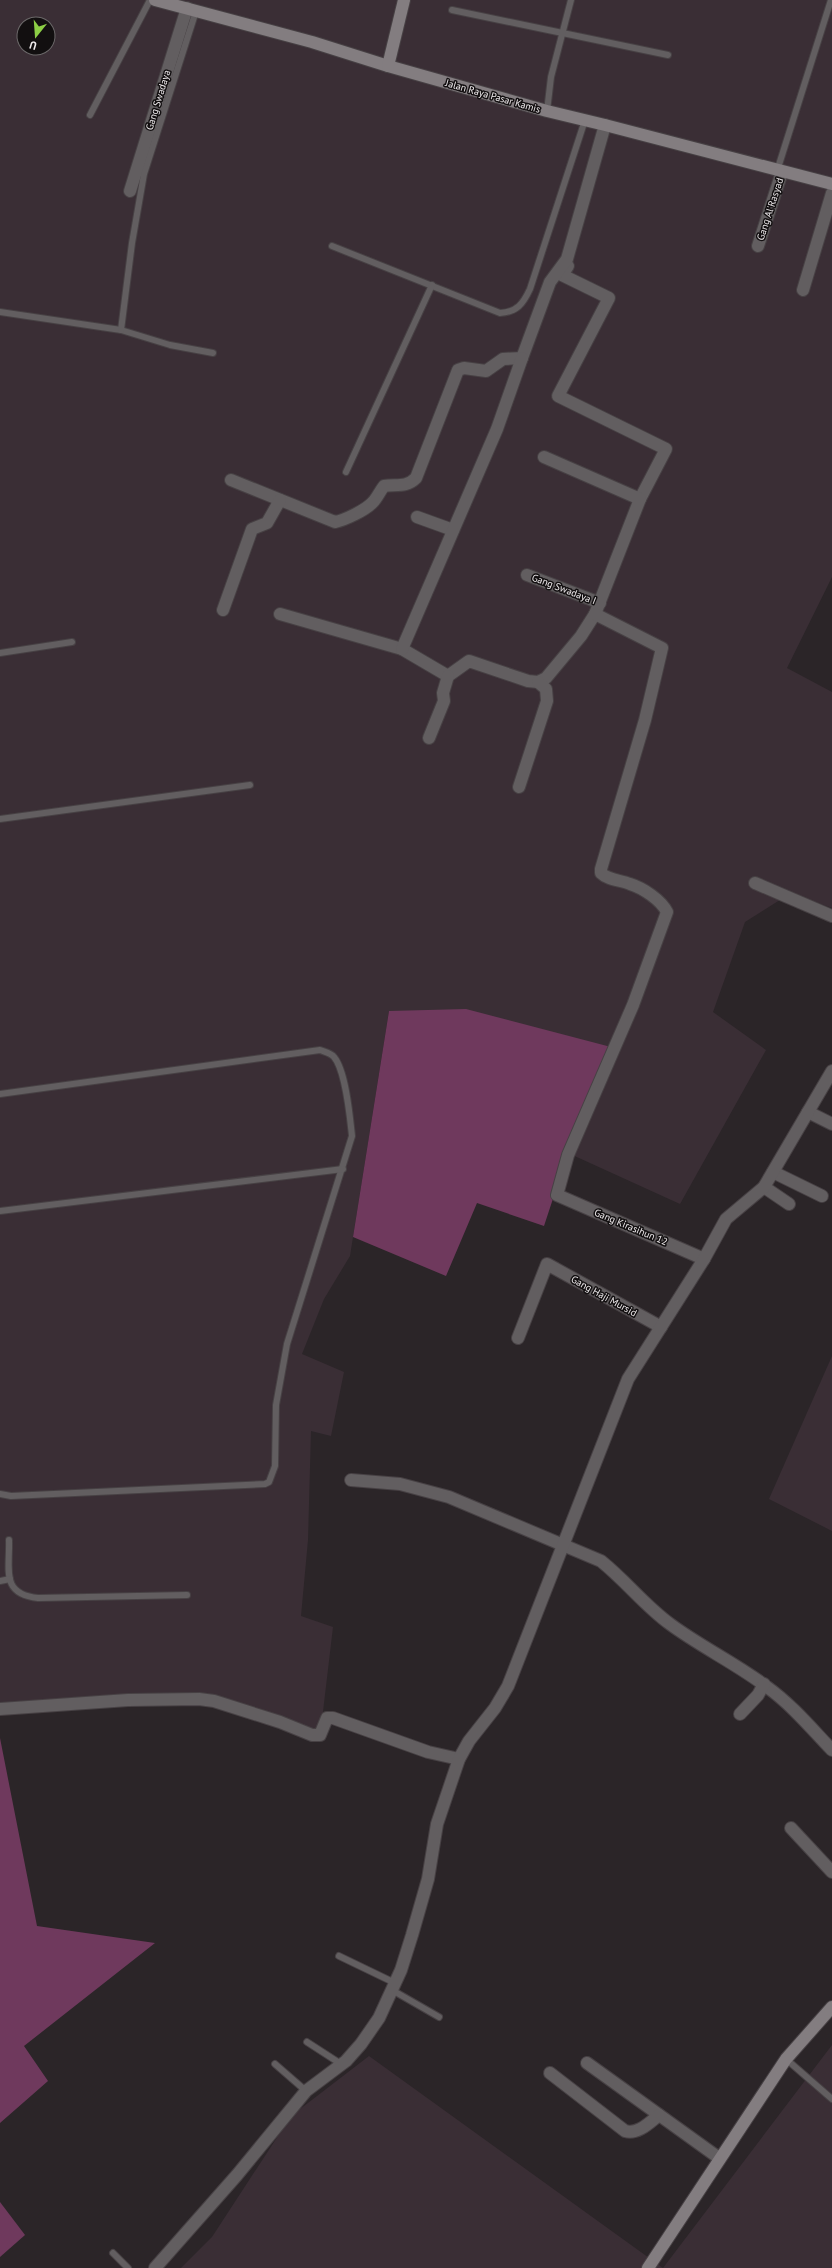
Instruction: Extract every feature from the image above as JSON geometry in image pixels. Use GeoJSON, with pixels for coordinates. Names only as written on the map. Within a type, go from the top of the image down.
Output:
{"type":"FeatureCollection","features":[{"type":"Feature","properties":{"kind":"main road","name":"Jalan Raya Pasar Kamis"},"geometry":{"type":"LineString","coordinates":[[155,0],[312,42],[388,66],[547,111],[607,125],[779,172],[832,184]]}},
{"type":"Feature","properties":{"kind":"main road"},"geometry":{"type":"LineString","coordinates":[[388,66],[404,0]]}},
{"type":"Feature","properties":{"kind":"main road"},"geometry":{"type":"LineString","coordinates":[[648,2268],[719,2158],[786,2059],[832,2007]]}},
{"type":"Feature","properties":{"kind":"street","name":"Gang Swadaya"},"geometry":{"type":"LineString","coordinates":[[130,191],[192,9]]}},
{"type":"Feature","properties":{"kind":"street"},"geometry":{"type":"LineString","coordinates":[[402,649],[497,429],[550,282],[567,259],[607,125]]}},
{"type":"Feature","properties":{"kind":"street"},"geometry":{"type":"LineString","coordinates":[[428,738],[444,700],[443,693],[448,676],[469,661],[528,681],[538,682],[546,678],[559,664],[595,614],[640,499],[666,449],[558,396],[609,298],[562,275],[570,263],[607,125]]}},
{"type":"Feature","properties":{"kind":"street","name":"Gang Al'Rasyad"},"geometry":{"type":"LineString","coordinates":[[758,246],[779,172]]}},
{"type":"Feature","properties":{"kind":"street"},"geometry":{"type":"LineString","coordinates":[[804,290],[832,193]]}},
{"type":"Feature","properties":{"kind":"street"},"geometry":{"type":"LineString","coordinates":[[231,480],[335,522],[347,519],[373,502],[384,486],[411,483],[416,478],[458,370],[464,368],[486,371],[503,359],[522,358]]}},
{"type":"Feature","properties":{"kind":"street"},"geometry":{"type":"LineString","coordinates":[[544,457],[640,499]]}},
{"type":"Feature","properties":{"kind":"street"},"geometry":{"type":"LineString","coordinates":[[223,610],[252,530],[267,522],[280,500]]}},
{"type":"Feature","properties":{"kind":"street"},"geometry":{"type":"LineString","coordinates":[[417,517],[453,530]]}},
{"type":"Feature","properties":{"kind":"street","name":"Gang Swadaya I"},"geometry":{"type":"LineString","coordinates":[[527,575],[600,603]]}},
{"type":"Feature","properties":{"kind":"street"},"geometry":{"type":"LineString","coordinates":[[280,614],[402,649],[448,676]]}},
{"type":"Feature","properties":{"kind":"street","name":"Gang Kirasihun 12"},"geometry":{"type":"LineString","coordinates":[[595,614],[662,648],[645,720],[601,873],[606,877],[631,884],[665,907],[667,912],[634,1005],[568,1154],[557,1196],[704,1259]]}},
{"type":"Feature","properties":{"kind":"street"},"geometry":{"type":"LineString","coordinates":[[520,787],[547,701],[546,689],[538,682]]}},
{"type":"Feature","properties":{"kind":"street"},"geometry":{"type":"LineString","coordinates":[[754,883],[832,916]]}},
{"type":"Feature","properties":{"kind":"street"},"geometry":{"type":"LineString","coordinates":[[155,2268],[237,2175],[306,2092],[341,2064],[361,2044],[379,2018],[412,1935],[428,1879],[437,1824],[459,1759],[469,1741],[495,1708],[508,1686],[562,1543],[628,1379],[704,1259],[726,1219],[764,1187],[832,1071]]}},
{"type":"Feature","properties":{"kind":"street"},"geometry":{"type":"LineString","coordinates":[[808,1112],[832,1124]]}},
{"type":"Feature","properties":{"kind":"street"},"geometry":{"type":"LineString","coordinates":[[773,1172],[822,1196]]}},
{"type":"Feature","properties":{"kind":"street"},"geometry":{"type":"LineString","coordinates":[[764,1187],[789,1204]]}},
{"type":"Feature","properties":{"kind":"street","name":"Gang Haji Mursid"},"geometry":{"type":"LineString","coordinates":[[518,1338],[547,1264],[661,1327]]}},
{"type":"Feature","properties":{"kind":"street"},"geometry":{"type":"LineString","coordinates":[[351,1480],[400,1484],[449,1496],[562,1543],[601,1561],[623,1578],[654,1612],[764,1684],[787,1702],[832,1750]]}},
{"type":"Feature","properties":{"kind":"street"},"geometry":{"type":"LineString","coordinates":[[740,1714],[758,1695],[764,1684]]}},
{"type":"Feature","properties":{"kind":"street"},"geometry":{"type":"LineString","coordinates":[[0,1709],[91,1704],[128,1700],[198,1699],[214,1702],[265,1717],[312,1735],[320,1735],[327,1718],[333,1718],[428,1752],[459,1759]]}},
{"type":"Feature","properties":{"kind":"street"},"geometry":{"type":"LineString","coordinates":[[791,1828],[832,1872]]}},
{"type":"Feature","properties":{"kind":"street"},"geometry":{"type":"LineString","coordinates":[[587,2063],[719,2158]]}},
{"type":"Feature","properties":{"kind":"street"},"geometry":{"type":"LineString","coordinates":[[550,2073],[625,2131],[631,2133],[637,2131],[660,2115]]}},
{"type":"Feature","properties":{"kind":"lane"},"geometry":{"type":"LineString","coordinates":[[90,115],[150,0]]}},
{"type":"Feature","properties":{"kind":"lane"},"geometry":{"type":"LineString","coordinates":[[547,111],[551,77],[571,0]]}},
{"type":"Feature","properties":{"kind":"lane"},"geometry":{"type":"LineString","coordinates":[[779,172],[831,0]]}},
{"type":"Feature","properties":{"kind":"lane"},"geometry":{"type":"LineString","coordinates":[[121,330],[132,243],[144,174],[192,9]]}},
{"type":"Feature","properties":{"kind":"lane"},"geometry":{"type":"LineString","coordinates":[[452,10],[668,54]]}},
{"type":"Feature","properties":{"kind":"lane"},"geometry":{"type":"LineString","coordinates":[[332,246],[500,313],[510,313],[518,308],[530,289],[585,120]]}},
{"type":"Feature","properties":{"kind":"lane"},"geometry":{"type":"LineString","coordinates":[[346,472],[432,285]]}},
{"type":"Feature","properties":{"kind":"lane"},"geometry":{"type":"LineString","coordinates":[[0,312],[121,330],[170,345],[213,353]]}},
{"type":"Feature","properties":{"kind":"lane"},"geometry":{"type":"LineString","coordinates":[[0,653],[72,642]]}},
{"type":"Feature","properties":{"kind":"lane"},"geometry":{"type":"LineString","coordinates":[[0,819],[250,786]]}},
{"type":"Feature","properties":{"kind":"lane"},"geometry":{"type":"LineString","coordinates":[[0,1094],[320,1050],[333,1056],[337,1061],[349,1110],[352,1136],[287,1344],[276,1404],[275,1466],[269,1482],[265,1484],[19,1496],[0,1494]]}},
{"type":"Feature","properties":{"kind":"lane"},"geometry":{"type":"LineString","coordinates":[[0,1211],[343,1168]]}},
{"type":"Feature","properties":{"kind":"lane"},"geometry":{"type":"LineString","coordinates":[[9,1540],[10,1579],[16,1592],[27,1597],[187,1595]]}},
{"type":"Feature","properties":{"kind":"lane"},"geometry":{"type":"LineString","coordinates":[[0,1581],[10,1579]]}},
{"type":"Feature","properties":{"kind":"lane"},"geometry":{"type":"LineString","coordinates":[[339,1956],[393,1986],[439,2018]]}},
{"type":"Feature","properties":{"kind":"lane"},"geometry":{"type":"LineString","coordinates":[[307,2042],[341,2064]]}},
{"type":"Feature","properties":{"kind":"lane"},"geometry":{"type":"LineString","coordinates":[[786,2059],[832,2099]]}},
{"type":"Feature","properties":{"kind":"lane"},"geometry":{"type":"LineString","coordinates":[[275,2064],[306,2092]]}},
{"type":"Feature","properties":{"kind":"lane"},"geometry":{"type":"LineString","coordinates":[[113,2253],[128,2268]]}},
{"type":"Feature","properties":{"kind":"shaded area"},"geometry":{"type":"Polygon","coordinates":[[[0,0],[832,0],[832,577],[787,668],[832,692],[832,908],[791,893],[745,922],[713,1012],[766,1050],[680,1204],[568,1153],[389,1011],[350,1256],[324,1299],[302,1354],[344,1372],[331,1436],[311,1431],[308,1540],[301,1616],[333,1627],[320,1737],[212,1696],[0,1706],[0,0]]]}},
{"type":"Feature","properties":{"kind":"shaded area"},"geometry":{"type":"Polygon","coordinates":[[[466,1009],[611,1047],[568,1153],[544,1226],[477,1203],[446,1276],[353,1237],[389,1011],[466,1009]]]}},
{"type":"Feature","properties":{"kind":"shaded area"},"geometry":{"type":"Polygon","coordinates":[[[832,1356],[832,1531],[769,1499],[832,1356]]]}},
{"type":"Feature","properties":{"kind":"shaded area"},"geometry":{"type":"Polygon","coordinates":[[[0,1738],[37,1926],[155,1943],[24,2046],[48,2081],[0,2123],[0,1738]]]}},
{"type":"Feature","properties":{"kind":"shaded area"},"geometry":{"type":"Polygon","coordinates":[[[832,2045],[832,2268],[663,2268],[832,2045]]]}},
{"type":"Feature","properties":{"kind":"shaded area"},"geometry":{"type":"Polygon","coordinates":[[[369,2056],[663,2268],[181,2268],[212,2237],[291,2116],[369,2056]]]}},
{"type":"Feature","properties":{"kind":"shaded area"},"geometry":{"type":"Polygon","coordinates":[[[0,2202],[25,2235],[0,2257],[0,2202]]]}}]}
